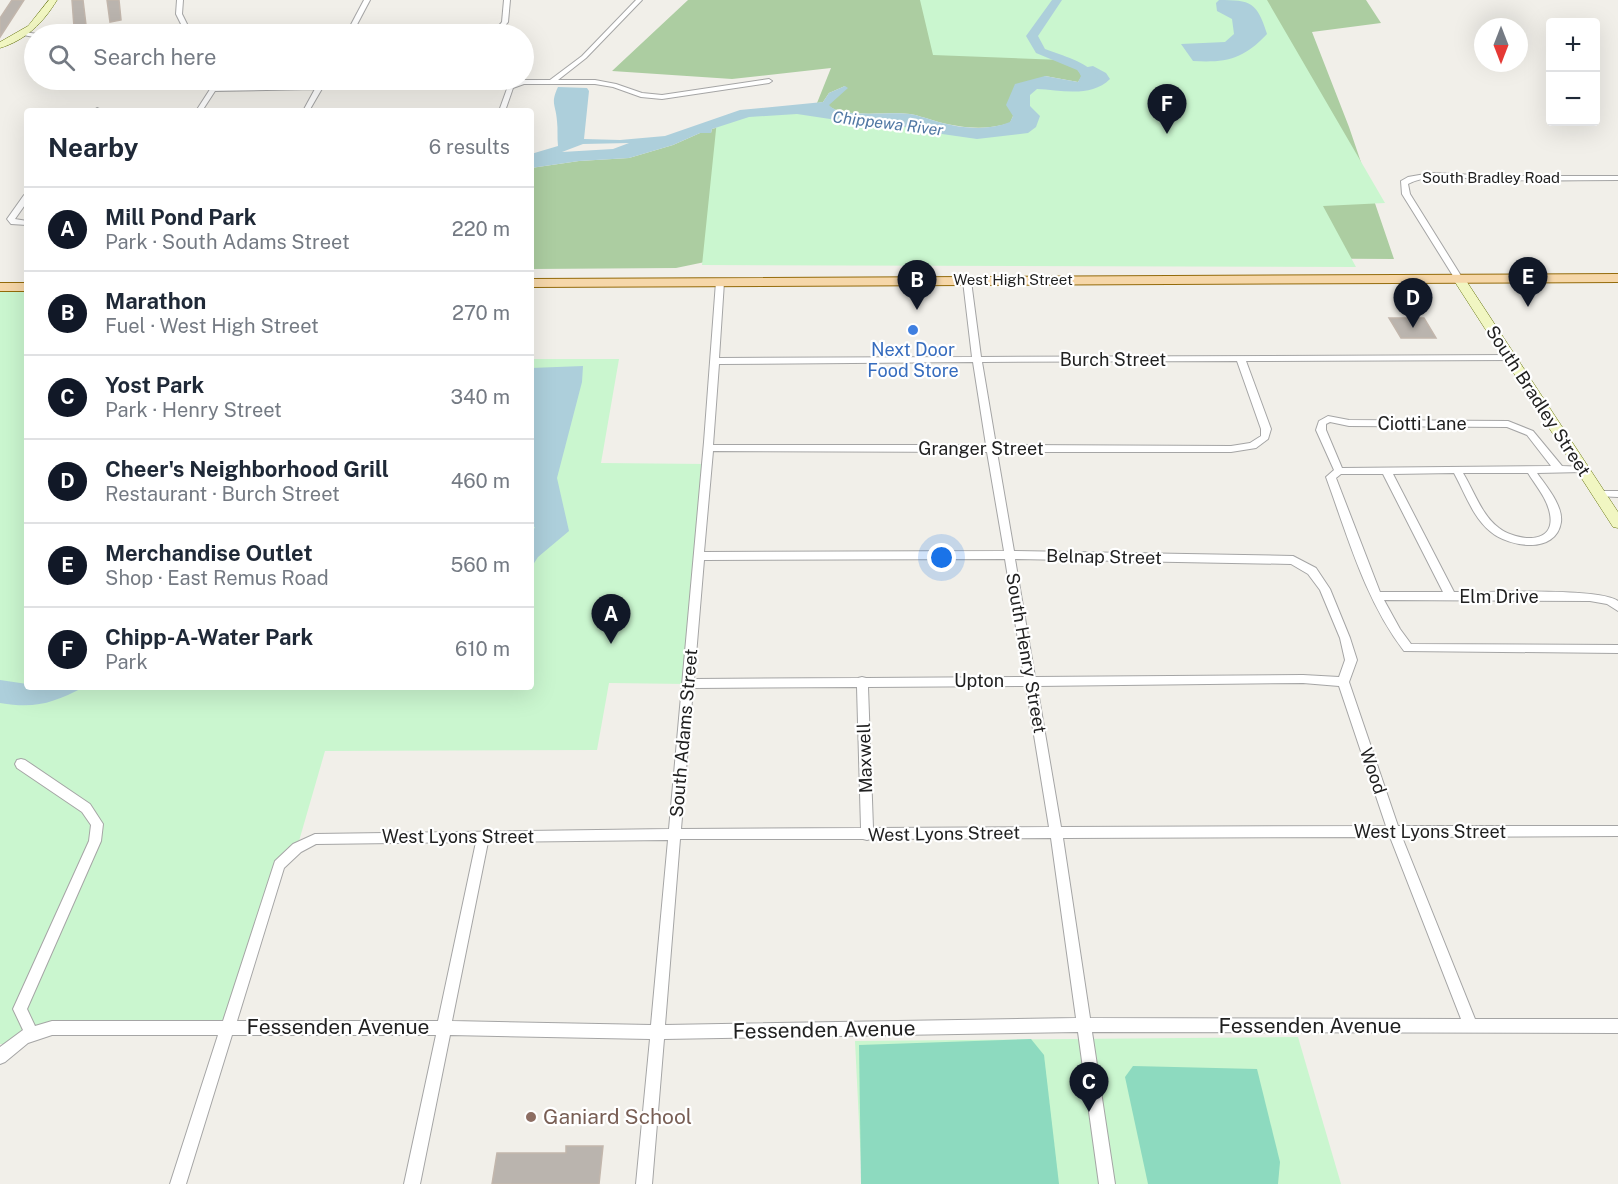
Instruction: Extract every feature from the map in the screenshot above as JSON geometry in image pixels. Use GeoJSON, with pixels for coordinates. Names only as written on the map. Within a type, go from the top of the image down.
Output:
{"type":"FeatureCollection","features":[{"type":"Feature","properties":{"kind":"main road","name":"West High Street"},"geometry":{"type":"LineString","coordinates":[[534,283],[1618,278]]}},
{"type":"Feature","properties":{"kind":"main road"},"geometry":{"type":"LineString","coordinates":[[0,287],[24,287]]}},
{"type":"Feature","properties":{"kind":"street"},"geometry":{"type":"LineString","coordinates":[[38,24],[53,0]]}},
{"type":"Feature","properties":{"kind":"street"},"geometry":{"type":"LineString","coordinates":[[180,0],[179,14],[184,24]]}},
{"type":"Feature","properties":{"kind":"street"},"geometry":{"type":"LineString","coordinates":[[354,24],[367,0]]}},
{"type":"Feature","properties":{"kind":"street"},"geometry":{"type":"LineString","coordinates":[[503,24],[507,0]]}},
{"type":"Feature","properties":{"kind":"street"},"geometry":{"type":"LineString","coordinates":[[553,81],[584,57],[639,0]]}},
{"type":"Feature","properties":{"kind":"street"},"geometry":{"type":"LineString","coordinates":[[2,44],[24,36]]}},
{"type":"Feature","properties":{"kind":"street"},"geometry":{"type":"LineString","coordinates":[[534,82],[600,82],[637,94],[662,97],[770,81]]}},
{"type":"Feature","properties":{"kind":"street"},"geometry":{"type":"LineString","coordinates":[[201,108],[213,90]]}},
{"type":"Feature","properties":{"kind":"street"},"geometry":{"type":"LineString","coordinates":[[308,108],[318,90]]}},
{"type":"Feature","properties":{"kind":"street"},"geometry":{"type":"LineString","coordinates":[[503,108],[511,90]]}},
{"type":"Feature","properties":{"kind":"street","name":"South Bradley Road"},"geometry":{"type":"LineString","coordinates":[[1459,279],[1406,194],[1404,183],[1411,178],[1431,176],[1618,178]]}},
{"type":"Feature","properties":{"kind":"street"},"geometry":{"type":"LineString","coordinates":[[24,201],[12,216],[12,221],[24,223]]}},
{"type":"Feature","properties":{"kind":"street","name":"South Bradley Street"},"geometry":{"type":"LineString","coordinates":[[1459,279],[1618,523]]}},
{"type":"Feature","properties":{"kind":"street","name":"South Henry Street"},"geometry":{"type":"LineString","coordinates":[[967,280],[977,361],[1056,833],[1107,1184]]}},
{"type":"Feature","properties":{"kind":"street","name":"South Adams Street"},"geometry":{"type":"LineString","coordinates":[[644,1184],[676,834],[720,282]]}},
{"type":"Feature","properties":{"kind":"street","name":"Burch Street"},"geometry":{"type":"LineString","coordinates":[[715,362],[1510,357]]}},
{"type":"Feature","properties":{"kind":"street","name":"Granger Street"},"geometry":{"type":"LineString","coordinates":[[708,448],[1231,449],[1253,446],[1265,437],[1266,429],[1241,360]]}},
{"type":"Feature","properties":{"kind":"street","name":"Ciotti Lane"},"geometry":{"type":"LineString","coordinates":[[1339,471],[1321,430],[1322,423],[1328,419],[1349,423],[1508,424],[1530,433],[1558,468]]}},
{"type":"Feature","properties":{"kind":"street"},"geometry":{"type":"LineString","coordinates":[[1456,470],[1490,526],[1503,537],[1536,541],[1548,538],[1554,531],[1556,521],[1550,502],[1530,469]]}},
{"type":"Feature","properties":{"kind":"street"},"geometry":{"type":"LineString","coordinates":[[1583,469],[1339,471],[1331,477],[1377,596],[1396,635],[1408,648],[1618,649]]}},
{"type":"Feature","properties":{"kind":"street"},"geometry":{"type":"LineString","coordinates":[[1386,470],[1451,597]]}},
{"type":"Feature","properties":{"kind":"street"},"geometry":{"type":"LineString","coordinates":[[1599,494],[1618,494]]}},
{"type":"Feature","properties":{"kind":"street","name":"Belnap Street"},"geometry":{"type":"LineString","coordinates":[[699,556],[1010,555],[1293,560],[1312,571],[1325,589],[1341,628],[1351,660],[1343,682]]}},
{"type":"Feature","properties":{"kind":"street","name":"Elm Drive"},"geometry":{"type":"LineString","coordinates":[[1377,596],[1590,597],[1610,602],[1618,607]]}},
{"type":"Feature","properties":{"kind":"street","name":"Upton"},"geometry":{"type":"LineString","coordinates":[[687,684],[1303,679],[1343,682]]}},
{"type":"Feature","properties":{"kind":"street","name":"Maxwell"},"geometry":{"type":"LineString","coordinates":[[862,681],[867,835]]}},
{"type":"Feature","properties":{"kind":"street","name":"Wood"},"geometry":{"type":"LineString","coordinates":[[1343,682],[1394,832],[1471,1026]]}},
{"type":"Feature","properties":{"kind":"street"},"geometry":{"type":"LineString","coordinates":[[0,1056],[12,1044],[31,1032],[20,1010],[95,841],[97,824],[86,808],[21,764]]}},
{"type":"Feature","properties":{"kind":"street","name":"West Lyons Street"},"geometry":{"type":"LineString","coordinates":[[227,1027],[279,865],[297,848],[315,839],[676,834],[1618,831]]}},
{"type":"Feature","properties":{"kind":"street"},"geometry":{"type":"LineString","coordinates":[[412,1184],[446,1028],[483,838]]}},
{"type":"Feature","properties":{"kind":"street","name":"Fessenden Avenue"},"geometry":{"type":"LineString","coordinates":[[31,1032],[52,1028],[227,1027],[658,1032],[1084,1025],[1618,1026]]}},
{"type":"Feature","properties":{"kind":"street"},"geometry":{"type":"LineString","coordinates":[[178,1184],[227,1027]]}},
{"type":"Feature","properties":{"kind":"green space"},"geometry":{"type":"Polygon","coordinates":[[[688,0],[1366,0],[1381,23],[1312,32],[1349,127],[1394,259],[1201,258],[1105,84],[1077,69],[1082,76],[1078,82],[1045,76],[1010,123],[981,128],[952,125],[910,114],[843,112],[828,105],[845,86],[829,93],[823,102],[817,103],[831,68],[732,79],[612,71],[688,0]]]}},
{"type":"Feature","properties":{"kind":"green space"},"geometry":{"type":"Polygon","coordinates":[[[920,0],[1267,0],[1385,203],[1323,206],[1356,267],[702,265],[717,120],[765,108],[987,134],[1017,123],[1018,91],[1089,83],[1091,76],[1082,67],[1062,60],[933,55],[920,0]]]}},
{"type":"Feature","properties":{"kind":"green space"},"geometry":{"type":"Polygon","coordinates":[[[719,127],[758,251],[676,268],[534,269],[534,168],[579,161],[629,158],[673,145],[700,133],[711,133],[712,129],[719,127]]]}},
{"type":"Feature","properties":{"kind":"green space"},"geometry":{"type":"Polygon","coordinates":[[[0,292],[24,292],[24,690],[534,690],[534,359],[619,359],[601,463],[707,464],[687,684],[609,683],[597,750],[325,751],[297,848],[279,865],[227,1027],[52,1028],[12,1044],[0,1044],[0,292]]]}},
{"type":"Feature","properties":{"kind":"green space"},"geometry":{"type":"Polygon","coordinates":[[[1298,1037],[1341,1184],[862,1184],[855,1041],[1298,1037]]]}},
{"type":"Feature","properties":{"kind":"green space"},"geometry":{"type":"Polygon","coordinates":[[[1031,1039],[1044,1055],[1059,1184],[861,1184],[859,1045],[1031,1039]]]}},
{"type":"Feature","properties":{"kind":"green space"},"geometry":{"type":"Polygon","coordinates":[[[1133,1066],[1257,1069],[1280,1162],[1278,1184],[1148,1184],[1125,1077],[1133,1066]]]}},
{"type":"Feature","properties":{"kind":"water"},"geometry":{"type":"Polygon","coordinates":[[[1219,0],[1246,2],[1251,5],[1260,15],[1267,34],[1250,49],[1234,58],[1193,61],[1181,44],[1225,42],[1234,34],[1232,19],[1217,11],[1216,3],[1219,0]]]}},
{"type":"Feature","properties":{"kind":"water"},"geometry":{"type":"Polygon","coordinates":[[[1093,66],[1106,73],[1110,79],[1094,89],[1085,91],[1037,89],[1030,95],[1030,106],[1040,116],[1036,127],[1028,133],[977,139],[935,133],[921,128],[870,125],[797,114],[749,117],[712,129],[711,133],[700,133],[673,145],[629,158],[579,161],[534,168],[534,153],[558,146],[554,101],[558,87],[587,88],[589,91],[584,139],[620,140],[665,136],[740,110],[823,102],[829,93],[845,86],[848,88],[829,105],[843,112],[901,113],[971,128],[991,127],[1010,122],[1013,116],[1006,105],[1015,84],[1045,76],[1078,82],[1081,76],[1077,69],[1093,66]],[[629,143],[583,144],[562,152],[613,149],[629,143]]]}},
{"type":"Feature","properties":{"kind":"water"},"geometry":{"type":"Polygon","coordinates":[[[583,366],[582,382],[557,478],[569,531],[538,557],[534,563],[535,528],[534,368],[583,366]]]}},
{"type":"Feature","properties":{"kind":"water"},"geometry":{"type":"Polygon","coordinates":[[[0,680],[24,684],[24,690],[78,690],[53,701],[34,705],[0,703],[0,680]]]}},
{"type":"Feature","properties":{"kind":"building"},"geometry":{"type":"Polygon","coordinates":[[[12,0],[24,0],[0,37],[0,18],[12,0]]]}},
{"type":"Feature","properties":{"kind":"building"},"geometry":{"type":"Polygon","coordinates":[[[72,0],[83,0],[86,24],[74,24],[72,0]]]}},
{"type":"Feature","properties":{"kind":"building"},"geometry":{"type":"Polygon","coordinates":[[[107,0],[119,0],[121,20],[110,22],[107,0]]]}},
{"type":"Feature","properties":{"kind":"building"},"geometry":{"type":"Polygon","coordinates":[[[1389,318],[1424,318],[1436,338],[1401,338],[1389,318]]]}},
{"type":"Feature","properties":{"kind":"building"},"geometry":{"type":"Polygon","coordinates":[[[566,1146],[603,1146],[599,1184],[492,1184],[497,1153],[566,1153],[566,1146]]]}},
{"type":"Feature","properties":{"kind":"waterway","name":"Chippewa River"},"geometry":{"type":"LineString","coordinates":[[1057,0],[1032,36],[1040,51],[1081,67],[1092,76],[1089,83],[1083,84]]}},
{"type":"Feature","properties":{"kind":"place","name":"Chipp-A-Water Park"},"geometry":{"type":"Point","coordinates":[1167,134]}},
{"type":"Feature","properties":{"kind":"place","name":"Merchandise Outlet"},"geometry":{"type":"Point","coordinates":[1528,307]}},
{"type":"Feature","properties":{"kind":"place","name":"Marathon"},"geometry":{"type":"Point","coordinates":[917,310]}},
{"type":"Feature","properties":{"kind":"place","name":"Cheer's Neighborhood Grill"},"geometry":{"type":"Point","coordinates":[1413,328]}},
{"type":"Feature","properties":{"kind":"place","name":"Next Door Food Store"},"geometry":{"type":"Point","coordinates":[913,330]}},
{"type":"Feature","properties":{"kind":"place","name":"Mill Pond Park"},"geometry":{"type":"Point","coordinates":[611,644]}},
{"type":"Feature","properties":{"kind":"place","name":"Yost Park"},"geometry":{"type":"Point","coordinates":[1089,1112]}},
{"type":"Feature","properties":{"kind":"place","name":"Ganiard School"},"geometry":{"type":"Point","coordinates":[531,1117]}}]}
